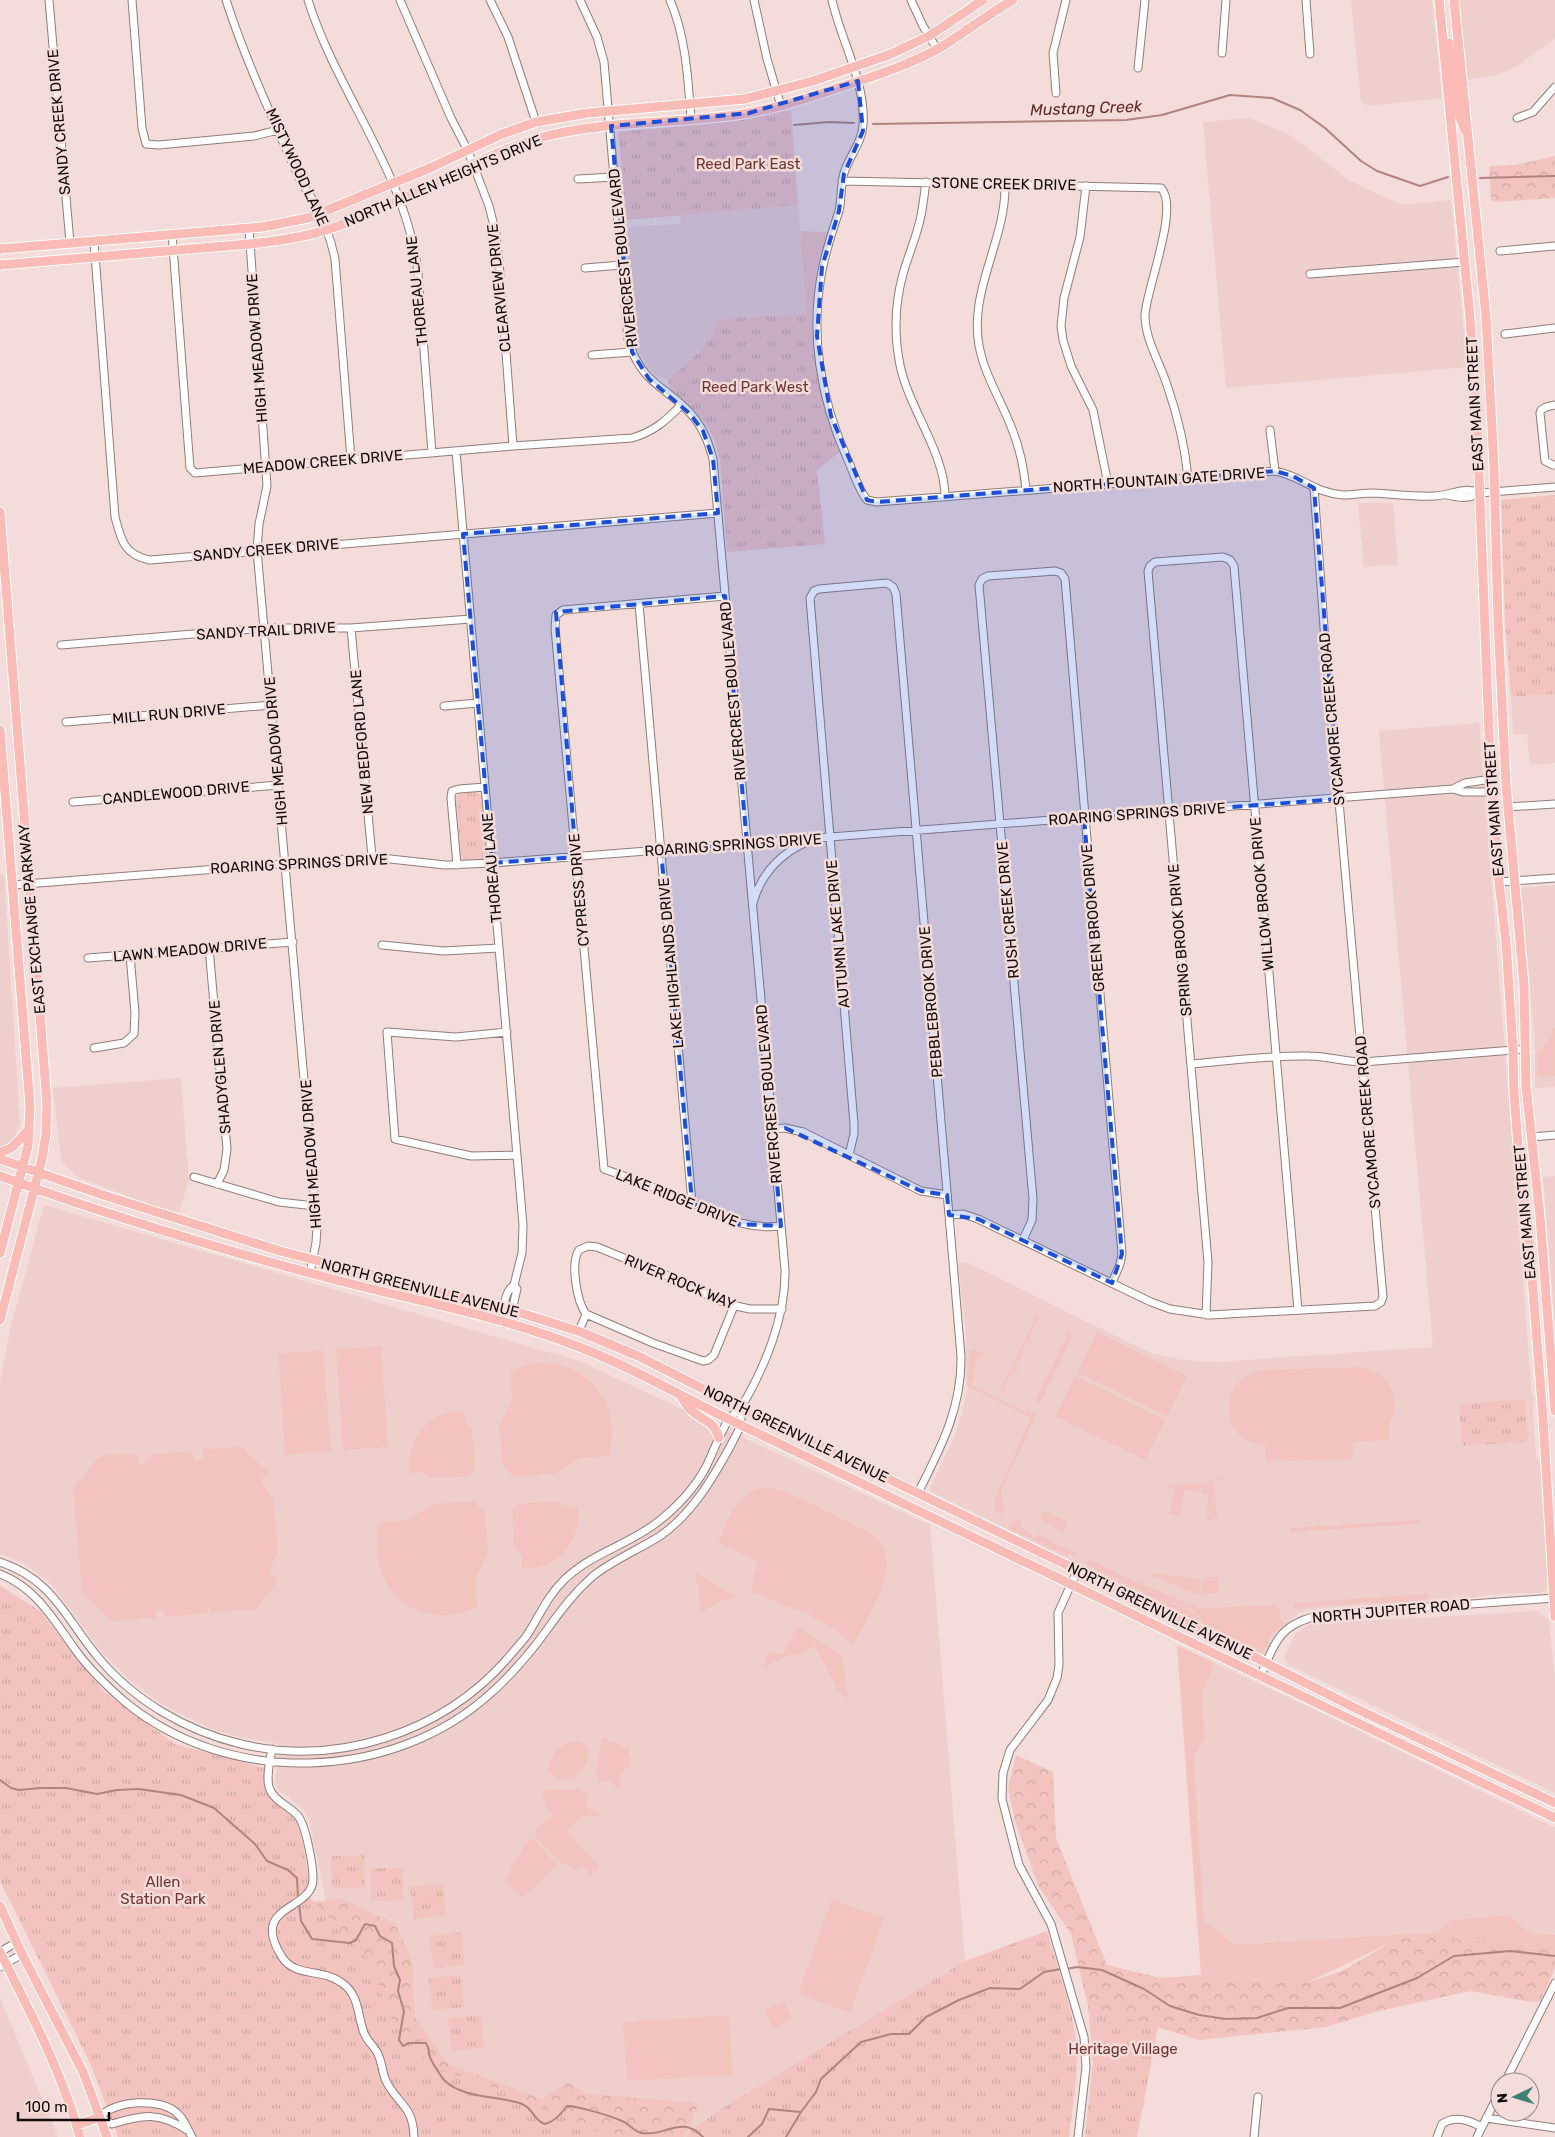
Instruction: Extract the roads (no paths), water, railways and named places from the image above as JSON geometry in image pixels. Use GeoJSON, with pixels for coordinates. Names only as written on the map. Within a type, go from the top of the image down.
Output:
{"type":"FeatureCollection","features":[{"type":"Feature","properties":{"kind":"main road","name":"NORTH ALLEN HEIGHTS DRIVE"},"geometry":{"type":"LineString","coordinates":[[0,250],[249,228],[279,224],[320,214],[468,151],[502,134],[536,122],[562,116],[745,100],[853,67],[891,54],[929,36],[983,0]]}},
{"type":"Feature","properties":{"kind":"main road","name":"NORTH ALLEN HEIGHTS DRIVE"},"geometry":{"type":"LineString","coordinates":[[0,265],[173,252],[250,244],[327,230],[537,139],[570,131],[610,126],[749,113],[781,106],[858,81],[910,62],[937,49],[1002,3],[1013,0]]}},
{"type":"Feature","properties":{"kind":"main road","name":"EAST MAIN STREET"},"geometry":{"type":"LineString","coordinates":[[1454,0],[1488,333],[1506,784],[1524,986],[1526,1078],[1555,1411]]}},
{"type":"Feature","properties":{"kind":"main road","name":"EAST MAIN STREET"},"geometry":{"type":"LineString","coordinates":[[1439,1],[1465,262],[1477,414],[1492,785],[1499,882],[1504,920],[1513,1050],[1513,1079],[1528,1238],[1555,1617]]}},
{"type":"Feature","properties":{"kind":"main road"},"geometry":{"type":"LineString","coordinates":[[1439,1],[1446,17],[1451,56],[1460,63]]}},
{"type":"Feature","properties":{"kind":"main road"},"geometry":{"type":"LineString","coordinates":[[1445,64],[1452,66],[1454,71],[1458,112],[1468,134]]}},
{"type":"Feature","properties":{"kind":"main road","name":"EAST EXCHANGE PARKWAY"},"geometry":{"type":"LineString","coordinates":[[0,512],[3,592],[42,1035],[47,1126],[45,1147],[39,1172],[0,1320]]}},
{"type":"Feature","properties":{"kind":"main road"},"geometry":{"type":"LineString","coordinates":[[1484,622],[1498,621]]}},
{"type":"Feature","properties":{"kind":"main road","name":"EAST EXCHANGE PARKWAY"},"geometry":{"type":"LineString","coordinates":[[0,730],[25,1036],[29,1130],[23,1167],[0,1253]]}},
{"type":"Feature","properties":{"kind":"main road"},"geometry":{"type":"LineString","coordinates":[[1492,785],[1506,784]]}},
{"type":"Feature","properties":{"kind":"main road"},"geometry":{"type":"LineString","coordinates":[[1509,987],[1524,986]]}},
{"type":"Feature","properties":{"kind":"main road"},"geometry":{"type":"LineString","coordinates":[[25,1036],[42,1035]]}},
{"type":"Feature","properties":{"kind":"main road"},"geometry":{"type":"LineString","coordinates":[[0,1153],[11,1148],[29,1130]]}},
{"type":"Feature","properties":{"kind":"main road"},"geometry":{"type":"LineString","coordinates":[[1518,1138],[1532,1137]]}},
{"type":"Feature","properties":{"kind":"main road","name":"NORTH GREENVILLE AVENUE"},"geometry":{"type":"LineString","coordinates":[[0,1159],[152,1211],[312,1260],[508,1309],[579,1332],[638,1356],[740,1408],[1077,1570],[1359,1710],[1555,1803]]}},
{"type":"Feature","properties":{"kind":"main road","name":"NORTH GREENVILLE AVENUE"},"geometry":{"type":"LineString","coordinates":[[0,1176],[146,1227],[207,1246],[504,1323],[577,1346],[634,1369],[681,1396],[1555,1818]]}},
{"type":"Feature","properties":{"kind":"main road"},"geometry":{"type":"LineString","coordinates":[[146,1227],[152,1211]]}},
{"type":"Feature","properties":{"kind":"main road"},"geometry":{"type":"LineString","coordinates":[[1528,1238],[1541,1237]]}},
{"type":"Feature","properties":{"kind":"main road"},"geometry":{"type":"LineString","coordinates":[[1536,1347],[1550,1346]]}},
{"type":"Feature","properties":{"kind":"main road"},"geometry":{"type":"LineString","coordinates":[[681,1396],[691,1410],[706,1419],[713,1426],[719,1438]]}},
{"type":"Feature","properties":{"kind":"main road"},"geometry":{"type":"LineString","coordinates":[[1544,1451],[1555,1450]]}},
{"type":"Feature","properties":{"kind":"main road"},"geometry":{"type":"LineString","coordinates":[[912,1506],[918,1493]]}},
{"type":"Feature","properties":{"kind":"main road"},"geometry":{"type":"LineString","coordinates":[[0,1906],[22,1954],[83,2072],[107,2137]]}},
{"type":"Feature","properties":{"kind":"main road"},"geometry":{"type":"LineString","coordinates":[[0,1952],[3,1965],[47,2049],[80,2137]]}},
{"type":"Feature","properties":{"kind":"main road"},"geometry":{"type":"LineString","coordinates":[[77,2125],[100,2118]]}},
{"type":"Feature","properties":{"kind":"street","name":"SANDY CREEK DRIVE"},"geometry":{"type":"LineString","coordinates":[[49,0],[70,243]]}},
{"type":"Feature","properties":{"kind":"street"},"geometry":{"type":"LineString","coordinates":[[132,0],[142,128],[146,144],[158,145],[244,138],[278,130]]}},
{"type":"Feature","properties":{"kind":"street","name":"MISTYWOOD LANE"},"geometry":{"type":"LineString","coordinates":[[226,0],[243,48],[278,130],[304,188],[320,214],[327,230],[335,259],[351,459]]}},
{"type":"Feature","properties":{"kind":"street","name":"THOREAU LANE"},"geometry":{"type":"LineString","coordinates":[[308,0],[320,32],[400,200],[415,246],[432,453]]}},
{"type":"Feature","properties":{"kind":"street","name":"CLEARVIEW DRIVE"},"geometry":{"type":"LineString","coordinates":[[400,0],[451,118],[468,151],[489,206],[496,234],[513,446]]}},
{"type":"Feature","properties":{"kind":"street"},"geometry":{"type":"LineString","coordinates":[[490,0],[508,37],[536,122]]}},
{"type":"Feature","properties":{"kind":"street","name":"RIVERCREST BOULEVARD"},"geometry":{"type":"LineString","coordinates":[[0,1562],[38,1582],[51,1593],[86,1643],[109,1670],[150,1704],[181,1722],[213,1736],[240,1744],[272,1750],[317,1751],[364,1744],[409,1729],[455,1704],[484,1683],[526,1637],[542,1607],[566,1578],[592,1560],[653,1526],[677,1505],[705,1469],[729,1419],[740,1408],[768,1352],[782,1309],[785,1277],[713,459],[709,443],[695,419],[681,405],[649,380],[632,352],[628,339],[602,50],[580,0]]}},
{"type":"Feature","properties":{"kind":"street"},"geometry":{"type":"LineString","coordinates":[[670,0],[677,19],[685,53],[691,119]]}},
{"type":"Feature","properties":{"kind":"street"},"geometry":{"type":"LineString","coordinates":[[754,0],[766,59],[781,106]]}},
{"type":"Feature","properties":{"kind":"street"},"geometry":{"type":"LineString","coordinates":[[832,0],[858,81],[863,108],[863,132],[848,161],[842,181]]}},
{"type":"Feature","properties":{"kind":"street"},"geometry":{"type":"LineString","coordinates":[[911,0],[937,49]]}},
{"type":"Feature","properties":{"kind":"street"},"geometry":{"type":"LineString","coordinates":[[1056,93],[1054,54],[1066,0]]}},
{"type":"Feature","properties":{"kind":"street"},"geometry":{"type":"LineString","coordinates":[[1138,68],[1145,0]]}},
{"type":"Feature","properties":{"kind":"street"},"geometry":{"type":"LineString","coordinates":[[1222,53],[1226,0]]}},
{"type":"Feature","properties":{"kind":"street"},"geometry":{"type":"LineString","coordinates":[[1306,0],[1310,54]]}},
{"type":"Feature","properties":{"kind":"street"},"geometry":{"type":"LineString","coordinates":[[1517,118],[1533,112],[1555,86]]}},
{"type":"Feature","properties":{"kind":"street"},"geometry":{"type":"LineString","coordinates":[[578,179],[614,177]]}},
{"type":"Feature","properties":{"kind":"street","name":"STONE CREEK DRIVE"},"geometry":{"type":"LineString","coordinates":[[842,181],[1158,187],[1164,191],[1166,197],[1162,242],[1147,302],[1145,324],[1150,343],[1169,389],[1182,436],[1188,478]]}},
{"type":"Feature","properties":{"kind":"street","name":"NORTH FOUNTAIN GATE DRIVE"},"geometry":{"type":"LineString","coordinates":[[842,181],[839,210],[830,234],[822,267],[817,309],[819,364],[830,416],[867,500],[873,502],[945,497],[1275,471],[1293,476],[1314,488],[1344,495],[1371,493],[1446,495],[1458,498],[1494,491],[1555,486]]}},
{"type":"Feature","properties":{"kind":"street"},"geometry":{"type":"LineString","coordinates":[[926,182],[920,220],[900,288],[896,316],[897,344],[906,389],[938,463],[944,482],[945,497]]}},
{"type":"Feature","properties":{"kind":"street"},"geometry":{"type":"LineString","coordinates":[[1005,185],[1006,197],[1000,229],[979,305],[978,338],[984,364],[1011,425],[1021,457],[1026,490]]}},
{"type":"Feature","properties":{"kind":"street"},"geometry":{"type":"LineString","coordinates":[[1086,186],[1080,238],[1064,298],[1062,326],[1069,360],[1093,410],[1108,484]]}},
{"type":"Feature","properties":{"kind":"street","name":"HIGH MEADOW DRIVE"},"geometry":{"type":"LineString","coordinates":[[249,228],[268,486],[259,524],[258,550],[316,1206],[317,1235],[310,1273]]}},
{"type":"Feature","properties":{"kind":"street","name":"MEADOW CREEK DRIVE"},"geometry":{"type":"LineString","coordinates":[[172,234],[190,468],[195,473],[513,446],[632,438],[648,434],[657,428],[681,405]]}},
{"type":"Feature","properties":{"kind":"street","name":"SANDY CREEK DRIVE"},"geometry":{"type":"LineString","coordinates":[[94,241],[115,517],[120,539],[127,549],[136,556],[150,560],[718,513]]}},
{"type":"Feature","properties":{"kind":"street"},"geometry":{"type":"LineString","coordinates":[[1500,251],[1555,246]]}},
{"type":"Feature","properties":{"kind":"street"},"geometry":{"type":"LineString","coordinates":[[1310,274],[1465,262]]}},
{"type":"Feature","properties":{"kind":"street"},"geometry":{"type":"LineString","coordinates":[[585,268],[622,265]]}},
{"type":"Feature","properties":{"kind":"street"},"geometry":{"type":"LineString","coordinates":[[1505,334],[1555,328]]}},
{"type":"Feature","properties":{"kind":"street"},"geometry":{"type":"LineString","coordinates":[[592,355],[632,352]]}},
{"type":"Feature","properties":{"kind":"street"},"geometry":{"type":"LineString","coordinates":[[1554,465],[1545,461],[1540,413],[1543,408],[1555,405]]}},
{"type":"Feature","properties":{"kind":"street"},"geometry":{"type":"LineString","coordinates":[[1270,430],[1275,471]]}},
{"type":"Feature","properties":{"kind":"street","name":"THOREAU LANE"},"geometry":{"type":"LineString","coordinates":[[456,451],[507,1032],[523,1241],[514,1284],[509,1288],[508,1309],[504,1323]]}},
{"type":"Feature","properties":{"kind":"street","name":"SYCAMORE CREEK ROAD"},"geometry":{"type":"LineString","coordinates":[[949,1214],[969,1215],[1170,1309],[1206,1315],[1375,1306],[1380,1304],[1382,1299],[1314,488]]}},
{"type":"Feature","properties":{"kind":"street","name":"WILLOW BROOK DRIVE"},"geometry":{"type":"LineString","coordinates":[[1150,566],[1154,562],[1223,557],[1230,560],[1234,566],[1298,1310]]}},
{"type":"Feature","properties":{"kind":"street","name":"SPRING BROOK DRIVE"},"geometry":{"type":"LineString","coordinates":[[1150,566],[1148,571],[1208,1262],[1206,1315]]}},
{"type":"Feature","properties":{"kind":"street","name":"GREEN BROOK DRIVE"},"geometry":{"type":"LineString","coordinates":[[982,579],[988,576],[1055,571],[1061,573],[1065,578],[1122,1254],[1112,1283]]}},
{"type":"Feature","properties":{"kind":"street","name":"RUSH CREEK DRIVE"},"geometry":{"type":"LineString","coordinates":[[982,579],[979,585],[1033,1199],[1032,1220],[1023,1240]]}},
{"type":"Feature","properties":{"kind":"street","name":"PEBBLEBROOK DRIVE"},"geometry":{"type":"LineString","coordinates":[[812,593],[819,589],[887,584],[895,590],[961,1345],[961,1378],[949,1431],[918,1493]]}},
{"type":"Feature","properties":{"kind":"street","name":"AUTUMN LAKE DRIVE"},"geometry":{"type":"LineString","coordinates":[[812,593],[810,601],[854,1124],[854,1134],[849,1155]]}},
{"type":"Feature","properties":{"kind":"street"},"geometry":{"type":"LineString","coordinates":[[639,604],[725,596]]}},
{"type":"Feature","properties":{"kind":"street","name":"CYPRESS DRIVE"},"geometry":{"type":"LineString","coordinates":[[604,1169],[555,628],[558,612],[568,609],[639,604]]}},
{"type":"Feature","properties":{"kind":"street","name":"LAKE HIGHLANDS DRIVE"},"geometry":{"type":"LineString","coordinates":[[639,604],[692,1203]]}},
{"type":"Feature","properties":{"kind":"street","name":"SANDY TRAIL DRIVE"},"geometry":{"type":"LineString","coordinates":[[61,645],[265,628],[351,628],[471,619]]}},
{"type":"Feature","properties":{"kind":"street","name":"NEW BEDFORD LANE"},"geometry":{"type":"LineString","coordinates":[[351,628],[372,857]]}},
{"type":"Feature","properties":{"kind":"street"},"geometry":{"type":"LineString","coordinates":[[444,706],[478,703]]}},
{"type":"Feature","properties":{"kind":"street","name":"MILL RUN DRIVE"},"geometry":{"type":"LineString","coordinates":[[66,722],[272,706]]}},
{"type":"Feature","properties":{"kind":"street","name":"ROARING SPRINGS DRIVE"},"geometry":{"type":"LineString","coordinates":[[13,885],[372,857],[457,865],[492,864],[1339,799],[1453,789],[1466,783],[1485,780],[1492,785],[1486,792],[1463,792],[1453,789]]}},
{"type":"Feature","properties":{"kind":"street","name":"CANDLEWOOD DRIVE"},"geometry":{"type":"LineString","coordinates":[[73,802],[279,785]]}},
{"type":"Feature","properties":{"kind":"street"},"geometry":{"type":"LineString","coordinates":[[457,865],[452,791],[458,788],[485,787]]}},
{"type":"Feature","properties":{"kind":"street"},"geometry":{"type":"LineString","coordinates":[[1508,807],[1555,804]]}},
{"type":"Feature","properties":{"kind":"street"},"geometry":{"type":"LineString","coordinates":[[752,908],[760,884],[774,864],[792,849],[815,839]]}},
{"type":"Feature","properties":{"kind":"street"},"geometry":{"type":"LineString","coordinates":[[1499,882],[1555,878]]}},
{"type":"Feature","properties":{"kind":"street","name":"LAWN MEADOW DRIVE"},"geometry":{"type":"LineString","coordinates":[[88,958],[293,942]]}},
{"type":"Feature","properties":{"kind":"street"},"geometry":{"type":"LineString","coordinates":[[382,945],[442,951],[499,948]]}},
{"type":"Feature","properties":{"kind":"street","name":"SHADYGLEN DRIVE"},"geometry":{"type":"LineString","coordinates":[[210,948],[227,1149],[224,1170],[217,1184]]}},
{"type":"Feature","properties":{"kind":"street"},"geometry":{"type":"LineString","coordinates":[[94,1048],[124,1044],[134,1034],[135,1013],[130,955]]}},
{"type":"Feature","properties":{"kind":"street"},"geometry":{"type":"LineString","coordinates":[[507,1032],[456,1037],[387,1032],[395,1138],[471,1156],[517,1155]]}},
{"type":"Feature","properties":{"kind":"street"},"geometry":{"type":"LineString","coordinates":[[1191,1064],[1313,1056],[1349,1062],[1362,1062],[1526,1049]]}},
{"type":"Feature","properties":{"kind":"street"},"geometry":{"type":"LineString","coordinates":[[772,1129],[794,1129],[921,1191],[947,1195]]}},
{"type":"Feature","properties":{"kind":"street"},"geometry":{"type":"LineString","coordinates":[[1532,1137],[1555,1135]]}},
{"type":"Feature","properties":{"kind":"street","name":"LAKE RIDGE DRIVE"},"geometry":{"type":"LineString","coordinates":[[604,1169],[692,1203],[738,1224],[759,1228],[780,1226]]}},
{"type":"Feature","properties":{"kind":"street"},"geometry":{"type":"LineString","coordinates":[[194,1177],[279,1202],[316,1206]]}},
{"type":"Feature","properties":{"kind":"street","name":"RIVER ROCK WAY"},"geometry":{"type":"LineString","coordinates":[[586,1314],[578,1293],[574,1263],[576,1253],[581,1249],[591,1246],[734,1306],[782,1309]]}},
{"type":"Feature","properties":{"kind":"street"},"geometry":{"type":"LineString","coordinates":[[579,1332],[586,1314],[703,1362],[711,1359],[714,1355],[734,1306]]}},
{"type":"Feature","properties":{"kind":"street","name":"RIVERCREST BOULEVARD"},"geometry":{"type":"LineString","coordinates":[[740,1408],[741,1425]]}},
{"type":"Feature","properties":{"kind":"street"},"geometry":{"type":"LineString","coordinates":[[0,1574],[15,1580],[32,1593],[54,1618],[77,1652],[96,1675],[123,1700],[174,1733],[209,1747],[270,1762],[319,1763],[367,1756],[414,1741],[461,1716],[489,1695],[514,1670],[534,1646],[573,1593],[597,1573],[660,1536],[683,1516],[704,1490],[741,1425]]}},
{"type":"Feature","properties":{"kind":"street"},"geometry":{"type":"LineString","coordinates":[[1077,1570],[1058,1613],[1059,1665],[1057,1678],[1048,1700],[1010,1750],[1003,1773],[1002,1799],[1019,1865],[1047,1915],[1054,1932],[1084,2037],[1086,2057],[1078,2137]]}},
{"type":"Feature","properties":{"kind":"street","name":"NORTH JUPITER ROAD"},"geometry":{"type":"LineString","coordinates":[[1260,1677],[1277,1640],[1290,1626],[1301,1620],[1321,1615],[1554,1598]]}},
{"type":"Feature","properties":{"kind":"street"},"geometry":{"type":"LineString","coordinates":[[54,1618],[64,1611]]}},
{"type":"Feature","properties":{"kind":"street"},"geometry":{"type":"LineString","coordinates":[[272,1750],[269,1788],[275,1797],[298,1816],[304,1831],[313,1879],[310,1891],[304,1898],[278,1914],[273,1927],[274,1937],[280,1954],[292,1968],[330,1975],[343,1983],[352,1992],[359,2009],[363,2032],[378,2054],[387,2082],[409,2112],[414,2137]]}},
{"type":"Feature","properties":{"kind":"street"},"geometry":{"type":"LineString","coordinates":[[0,1952],[17,1942]]}},
{"type":"Feature","properties":{"kind":"street"},"geometry":{"type":"LineString","coordinates":[[3,1965],[22,1954]]}},
{"type":"Feature","properties":{"kind":"street"},"geometry":{"type":"LineString","coordinates":[[1510,2072],[1555,1984]]}},
{"type":"Feature","properties":{"kind":"street"},"geometry":{"type":"LineString","coordinates":[[1254,2137],[1258,2097]]}},
{"type":"Feature","properties":{"kind":"street"},"geometry":{"type":"LineString","coordinates":[[154,2103],[171,2108],[178,2113],[190,2134],[174,2122],[161,2117],[140,2117],[112,2124],[100,2118],[107,2110],[129,2104],[154,2103]]}},
{"type":"Feature","properties":{"kind":"street"},"geometry":{"type":"LineString","coordinates":[[1477,2137],[1490,2110]]}},
{"type":"Feature","properties":{"kind":"street"},"geometry":{"type":"LineString","coordinates":[[1486,2118],[1555,2128]]}},
{"type":"Feature","properties":{"kind":"street"},"geometry":{"type":"LineString","coordinates":[[1436,2137],[1442,2124],[1448,2120],[1469,2120],[1482,2127]]}},
{"type":"Feature","properties":{"kind":"waterway","name":"Mustang Creek"},"geometry":{"type":"LineString","coordinates":[[873,124],[1126,120],[1162,115],[1230,95],[1272,98],[1300,110],[1325,128],[1361,161],[1377,171],[1420,186],[1448,177]]}},
{"type":"Feature","properties":{"kind":"waterway","name":"Mustang Creek"},"geometry":{"type":"LineString","coordinates":[[794,125],[829,122],[854,123]]}},
{"type":"Feature","properties":{"kind":"waterway","name":"Mustang Creek"},"geometry":{"type":"LineString","coordinates":[[1480,178],[1555,176]]}},
{"type":"Feature","properties":{"kind":"waterway"},"geometry":{"type":"LineString","coordinates":[[0,1780],[11,1788],[19,1790],[66,1788],[97,1794],[117,1790],[139,1789],[181,1795],[214,1808],[255,1844],[267,1861],[288,1870],[297,1878],[298,1898]]}},
{"type":"Feature","properties":{"kind":"waterway"},"geometry":{"type":"LineString","coordinates":[[299,1903],[301,1921],[312,1939],[350,1943],[356,1940],[365,1924],[375,1926],[380,1936],[392,1943],[394,1966],[400,1980],[398,1991],[404,2011],[399,2040],[403,2046],[409,2043],[426,2043],[434,2066],[444,2080],[452,2086],[472,2094],[522,2104],[529,2108],[538,2120],[545,2124],[555,2119],[567,2106],[572,2106],[625,2122],[642,2133],[688,2127],[703,2137]]}},
{"type":"Feature","properties":{"kind":"waterway"},"geometry":{"type":"LineString","coordinates":[[1066,1969],[1077,1967],[1102,1970],[1144,1989],[1170,2006],[1199,2015],[1226,2019],[1257,2018],[1288,2008],[1340,2008],[1417,1978],[1454,1956],[1510,1951],[1555,1956]]}},
{"type":"Feature","properties":{"kind":"waterway"},"geometry":{"type":"LineString","coordinates":[[786,2137],[816,2092],[821,2079],[861,2042],[891,2034],[909,2034],[926,2017],[959,2000],[990,1988],[1020,1989],[1044,1972],[1061,1969]]}},
{"type":"Feature","properties":{"kind":"waterway"},"geometry":{"type":"LineString","coordinates":[[748,2137],[762,2124],[769,2109],[801,2112]]}},
{"type":"Feature","properties":{"kind":"park label","name":"Reed Park East"},"geometry":{"type":"Point","coordinates":[748,164]}},
{"type":"Feature","properties":{"kind":"park label","name":"Reed Park West"},"geometry":{"type":"Point","coordinates":[755,387]}},
{"type":"Feature","properties":{"kind":"park label","name":"Allen Station Park"},"geometry":{"type":"Point","coordinates":[163,1890]}},
{"type":"Feature","properties":{"kind":"park label","name":"Heritage Village"},"geometry":{"type":"Point","coordinates":[1123,2049]}}]}
